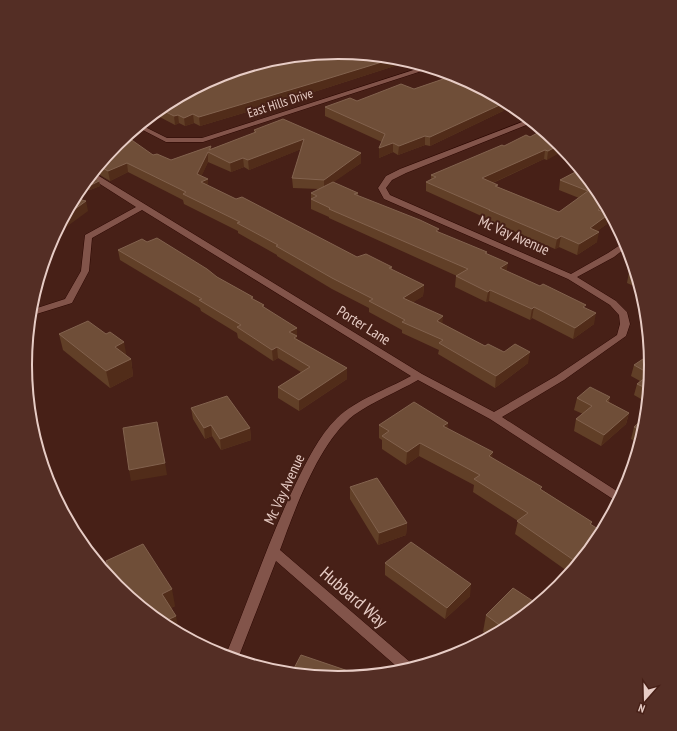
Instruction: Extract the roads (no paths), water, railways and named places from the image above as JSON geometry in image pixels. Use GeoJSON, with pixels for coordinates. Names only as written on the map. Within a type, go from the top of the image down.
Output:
{"type":"FeatureCollection","features":[{"type":"Feature","properties":{"kind":"street","name":"East Hills Drive"},"geometry":{"type":"LineString","coordinates":[[144,129],[166,140],[202,140],[420,70]]}},
{"type":"Feature","properties":{"kind":"street","name":"Mc Vay Avenue"},"geometry":{"type":"LineString","coordinates":[[494,417],[560,378],[621,336],[625,324],[624,314],[613,303],[571,277],[387,197],[382,188],[389,178],[402,171],[526,123]]}},
{"type":"Feature","properties":{"kind":"street","name":"Porter Lane"},"geometry":{"type":"LineString","coordinates":[[96,178],[418,376],[494,417],[616,496]]}},
{"type":"Feature","properties":{"kind":"street"},"geometry":{"type":"LineString","coordinates":[[37,311],[69,301],[85,271],[88,236],[142,207]]}},
{"type":"Feature","properties":{"kind":"street"},"geometry":{"type":"LineString","coordinates":[[571,277],[611,255],[622,247]]}},
{"type":"Feature","properties":{"kind":"street","name":"Mc Vay Avenue"},"geometry":{"type":"LineString","coordinates":[[233,654],[296,494],[311,464],[333,428],[354,410],[403,386],[418,376]]}},
{"type":"Feature","properties":{"kind":"street","name":"Hubbard Way"},"geometry":{"type":"LineString","coordinates":[[273,551],[405,665]]}}]}
